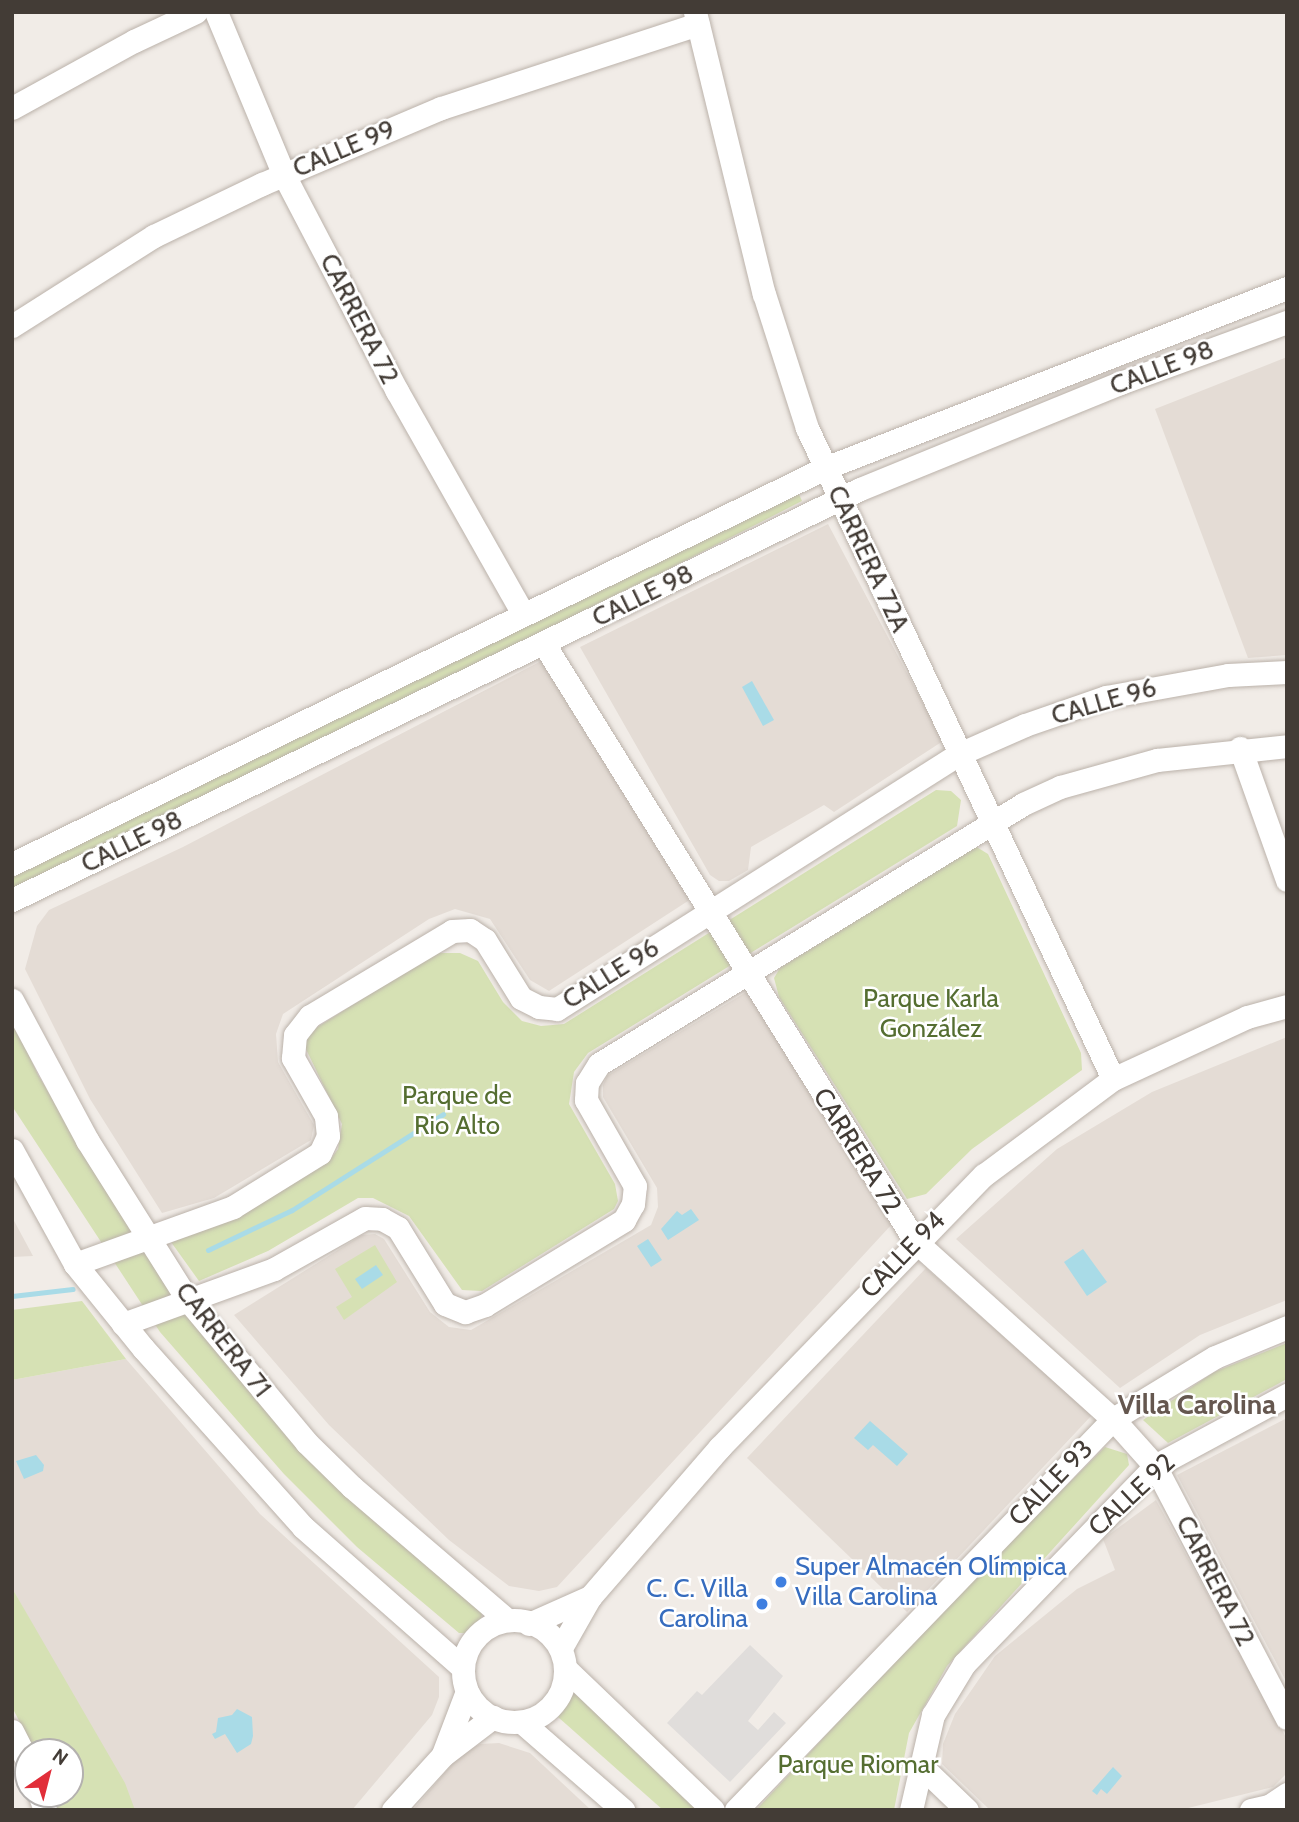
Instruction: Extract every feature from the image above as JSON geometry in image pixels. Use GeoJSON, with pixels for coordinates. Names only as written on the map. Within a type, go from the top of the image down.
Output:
{"type":"FeatureCollection","features":[{"type":"Feature","properties":{"kind":"street"},"geometry":{"type":"LineString","coordinates":[[12,108],[134,41],[196,12]]}},
{"type":"Feature","properties":{"kind":"street","name":"CARRERA 72"},"geometry":{"type":"LineString","coordinates":[[216,12],[284,175],[397,391],[523,614]]}},
{"type":"Feature","properties":{"kind":"street","name":"CALLE 99"},"geometry":{"type":"LineString","coordinates":[[12,326],[154,236],[284,175],[441,108],[696,18]]}},
{"type":"Feature","properties":{"kind":"street","name":"CARRERA 72A"},"geometry":{"type":"LineString","coordinates":[[696,18],[764,294],[807,428],[957,755],[1113,1079]]}},
{"type":"Feature","properties":{"kind":"street","name":"CALLE 98"},"geometry":{"type":"LineString","coordinates":[[12,864],[825,468],[1287,288]]}},
{"type":"Feature","properties":{"kind":"street","name":"CALLE 98"},"geometry":{"type":"LineString","coordinates":[[12,900],[841,498],[1120,383],[1287,322]]}},
{"type":"Feature","properties":{"kind":"street","name":"CARRERA 72"},"geometry":{"type":"LineString","coordinates":[[544,644],[747,975],[915,1241],[1113,1419],[1156,1466],[1287,1718]]}},
{"type":"Feature","properties":{"kind":"street","name":"CALLE 96"},"geometry":{"type":"LineString","coordinates":[[75,1264],[149,1240],[233,1207],[320,1153],[328,1136],[326,1116],[293,1058],[295,1035],[310,1016],[452,931],[470,930],[485,940],[522,998],[539,1007],[557,1009],[957,755],[1026,725],[1106,697],[1214,677],[1287,672]]}},
{"type":"Feature","properties":{"kind":"street"},"geometry":{"type":"LineString","coordinates":[[123,1324],[274,1269],[365,1218],[382,1219],[398,1228],[445,1304],[465,1312],[485,1306],[624,1220],[633,1205],[635,1186],[586,1100],[587,1083],[598,1064],[747,975],[989,822],[1060,788],[1111,772],[1240,748],[1287,746]]}},
{"type":"Feature","properties":{"kind":"street"},"geometry":{"type":"LineString","coordinates":[[1240,748],[1287,880]]}},
{"type":"Feature","properties":{"kind":"street","name":"CARRERA 71"},"geometry":{"type":"LineString","coordinates":[[12,1000],[87,1140],[187,1299],[306,1442],[352,1487],[518,1622]]}},
{"type":"Feature","properties":{"kind":"street","name":"CALLE 94"},"geometry":{"type":"LineString","coordinates":[[562,1646],[590,1597],[720,1447],[915,1241],[1036,1132],[1113,1079],[1247,1017],[1287,1006]]}},
{"type":"Feature","properties":{"kind":"street"},"geometry":{"type":"LineString","coordinates":[[12,1150],[75,1264],[123,1324],[303,1527],[461,1667]]}},
{"type":"Feature","properties":{"kind":"street","name":"CALLE 93"},"geometry":{"type":"LineString","coordinates":[[736,1810],[1113,1419],[1215,1357],[1287,1327]]}},
{"type":"Feature","properties":{"kind":"street","name":"CALLE 92"},"geometry":{"type":"LineString","coordinates":[[911,1810],[933,1715],[964,1664],[1156,1466],[1287,1395]]}},
{"type":"Feature","properties":{"kind":"street","name":"CALLE 94"},"geometry":{"type":"LineString","coordinates":[[518,1622],[590,1597]]}},
{"type":"Feature","properties":{"kind":"street"},"geometry":{"type":"LineString","coordinates":[[623,1810],[523,1723],[492,1717],[473,1703],[461,1667],[464,1655],[484,1630],[518,1622],[562,1646],[567,1670],[713,1810]]}},
{"type":"Feature","properties":{"kind":"street"},"geometry":{"type":"LineString","coordinates":[[523,1723],[541,1715],[553,1702],[567,1670]]}},
{"type":"Feature","properties":{"kind":"street"},"geometry":{"type":"LineString","coordinates":[[443,1755],[467,1691]]}},
{"type":"Feature","properties":{"kind":"street"},"geometry":{"type":"LineString","coordinates":[[393,1810],[443,1755],[492,1717]]}},
{"type":"Feature","properties":{"kind":"street"},"geometry":{"type":"LineString","coordinates":[[920,1765],[967,1810]]}},
{"type":"Feature","properties":{"kind":"street"},"geometry":{"type":"LineString","coordinates":[[1251,1810],[1269,1806],[1287,1794]]}},
{"type":"Feature","properties":{"kind":"shaded area"},"geometry":{"type":"Polygon","coordinates":[[[1287,357],[1287,655],[1248,658],[1155,409],[1287,357]]]}},
{"type":"Feature","properties":{"kind":"shaded area"},"geometry":{"type":"Polygon","coordinates":[[[828,524],[943,741],[834,812],[824,805],[751,847],[748,870],[729,881],[719,881],[710,875],[580,647],[828,524]]]}},
{"type":"Feature","properties":{"kind":"shaded area"},"geometry":{"type":"Polygon","coordinates":[[[545,659],[691,899],[549,991],[530,980],[490,919],[455,909],[429,919],[283,1014],[276,1034],[278,1062],[314,1125],[311,1140],[214,1198],[162,1213],[90,1099],[25,969],[37,926],[49,910],[183,847],[545,659]]]}},
{"type":"Feature","properties":{"kind":"shaded area"},"geometry":{"type":"Polygon","coordinates":[[[748,991],[893,1223],[557,1587],[539,1591],[509,1586],[449,1540],[329,1425],[234,1315],[362,1235],[375,1234],[384,1239],[430,1312],[449,1327],[471,1330],[651,1225],[658,1207],[657,1188],[603,1097],[603,1085],[607,1076],[748,991]]]}},
{"type":"Feature","properties":{"kind":"shaded area"},"geometry":{"type":"Polygon","coordinates":[[[1287,1037],[1287,1300],[1200,1335],[1120,1388],[956,1239],[1057,1149],[1152,1092],[1287,1037]]]}},
{"type":"Feature","properties":{"kind":"shaded area"},"geometry":{"type":"Polygon","coordinates":[[[12,1217],[33,1256],[12,1257],[12,1217]]]}},
{"type":"Feature","properties":{"kind":"shaded area"},"geometry":{"type":"Polygon","coordinates":[[[926,1268],[1092,1415],[907,1612],[747,1458],[926,1268]]]}},
{"type":"Feature","properties":{"kind":"shaded area"},"geometry":{"type":"Polygon","coordinates":[[[126,1359],[260,1514],[439,1677],[439,1697],[432,1715],[352,1810],[135,1810],[12,1588],[12,1380],[126,1359]]]}},
{"type":"Feature","properties":{"kind":"shaded area"},"geometry":{"type":"Polygon","coordinates":[[[1287,1418],[1287,1683],[1177,1475],[1287,1418]]]}},
{"type":"Feature","properties":{"kind":"shaded area"},"geometry":{"type":"Polygon","coordinates":[[[1156,1500],[1287,1739],[1287,1773],[1273,1787],[1180,1810],[990,1810],[942,1764],[943,1744],[955,1714],[995,1656],[1077,1589],[1115,1570],[1103,1539],[1156,1500]]]}},
{"type":"Feature","properties":{"kind":"shaded area"},"geometry":{"type":"Polygon","coordinates":[[[750,1645],[783,1676],[748,1721],[758,1730],[774,1712],[786,1723],[730,1782],[667,1723],[697,1691],[702,1695],[750,1645]]]}},
{"type":"Feature","properties":{"kind":"shaded area"},"geometry":{"type":"Polygon","coordinates":[[[499,1743],[530,1753],[591,1810],[413,1810],[459,1756],[480,1744],[499,1743]]]}},
{"type":"Feature","properties":{"kind":"green space"},"geometry":{"type":"Polygon","coordinates":[[[798,492],[802,501],[653,577],[12,890],[12,873],[798,492]]]}},
{"type":"Feature","properties":{"kind":"green space","name":"Parque de Rio Alto"},"geometry":{"type":"Polygon","coordinates":[[[936,790],[951,791],[961,800],[957,826],[588,1053],[574,1072],[569,1104],[615,1184],[618,1201],[614,1209],[482,1291],[462,1290],[409,1216],[373,1198],[358,1198],[268,1251],[199,1281],[171,1242],[245,1213],[330,1160],[338,1149],[342,1124],[304,1045],[308,1033],[435,953],[460,953],[478,961],[503,1002],[522,1021],[541,1026],[564,1024],[936,790]]]}},
{"type":"Feature","properties":{"kind":"green space","name":"Parque Karla González"},"geometry":{"type":"Polygon","coordinates":[[[975,846],[988,854],[1081,1053],[1082,1070],[972,1149],[926,1194],[907,1199],[779,997],[774,978],[780,968],[975,846]]]}},
{"type":"Feature","properties":{"kind":"green space"},"geometry":{"type":"Polygon","coordinates":[[[12,1018],[38,1075],[127,1218],[197,1316],[483,1611],[480,1621],[467,1633],[459,1633],[357,1547],[284,1474],[160,1332],[12,1106],[12,1018]]]}},
{"type":"Feature","properties":{"kind":"green space"},"geometry":{"type":"Polygon","coordinates":[[[375,1245],[397,1282],[344,1320],[336,1307],[352,1297],[335,1269],[375,1245]]]}},
{"type":"Feature","properties":{"kind":"green space"},"geometry":{"type":"Polygon","coordinates":[[[82,1301],[126,1359],[12,1380],[12,1310],[82,1301]]]}},
{"type":"Feature","properties":{"kind":"green space"},"geometry":{"type":"Polygon","coordinates":[[[1287,1343],[1287,1379],[1168,1443],[1143,1420],[1214,1372],[1287,1343]]]}},
{"type":"Feature","properties":{"kind":"green space","name":"Parque Riomar"},"geometry":{"type":"Polygon","coordinates":[[[1105,1447],[1127,1454],[1129,1465],[947,1666],[909,1733],[894,1810],[756,1810],[952,1600],[1105,1447]]]}},
{"type":"Feature","properties":{"kind":"green space"},"geometry":{"type":"Polygon","coordinates":[[[12,1588],[125,1783],[135,1810],[56,1810],[55,1808],[84,1808],[84,1738],[28,1738],[12,1707],[12,1588]]]}},
{"type":"Feature","properties":{"kind":"green space"},"geometry":{"type":"Polygon","coordinates":[[[578,1687],[706,1810],[663,1810],[558,1717],[578,1687]]]}},
{"type":"Feature","properties":{"kind":"water"},"geometry":{"type":"Polygon","coordinates":[[[752,681],[774,720],[763,726],[742,687],[752,681]]]}},
{"type":"Feature","properties":{"kind":"water"},"geometry":{"type":"Polygon","coordinates":[[[691,1209],[699,1220],[668,1240],[661,1229],[677,1211],[682,1215],[691,1209]]]}},
{"type":"Feature","properties":{"kind":"water"},"geometry":{"type":"Polygon","coordinates":[[[648,1239],[662,1260],[651,1267],[637,1246],[648,1239]]]}},
{"type":"Feature","properties":{"kind":"water"},"geometry":{"type":"Polygon","coordinates":[[[1083,1249],[1107,1282],[1087,1296],[1064,1262],[1083,1249]]]}},
{"type":"Feature","properties":{"kind":"water"},"geometry":{"type":"Polygon","coordinates":[[[376,1265],[383,1275],[362,1289],[355,1279],[376,1265]]]}},
{"type":"Feature","properties":{"kind":"water"},"geometry":{"type":"Polygon","coordinates":[[[870,1421],[908,1454],[897,1466],[873,1445],[868,1450],[854,1438],[870,1421]]]}},
{"type":"Feature","properties":{"kind":"water"},"geometry":{"type":"Polygon","coordinates":[[[36,1455],[44,1465],[43,1471],[24,1479],[16,1461],[36,1455]]]}},
{"type":"Feature","properties":{"kind":"water"},"geometry":{"type":"Polygon","coordinates":[[[237,1709],[252,1717],[253,1736],[251,1744],[237,1753],[225,1734],[215,1739],[212,1734],[216,1732],[218,1718],[232,1715],[237,1709]]]}},
{"type":"Feature","properties":{"kind":"water"},"geometry":{"type":"Polygon","coordinates":[[[1113,1767],[1122,1776],[1107,1794],[1101,1789],[1097,1795],[1092,1791],[1113,1767]]]}},
{"type":"Feature","properties":{"kind":"waterway"},"geometry":{"type":"LineString","coordinates":[[208,1250],[292,1210],[443,1114]]}},
{"type":"Feature","properties":{"kind":"waterway"},"geometry":{"type":"LineString","coordinates":[[12,1296],[73,1289]]}},
{"type":"Feature","properties":{"kind":"place","name":"Super Almacén Olímpica Villa Carolina"},"geometry":{"type":"Point","coordinates":[781,1582]}},
{"type":"Feature","properties":{"kind":"place","name":"C. C. Villa Carolina"},"geometry":{"type":"Point","coordinates":[762,1604]}},
{"type":"Feature","properties":{"kind":"district","name":"Villa Carolina"},"geometry":{"type":"Point","coordinates":[1197,1404]}}]}
